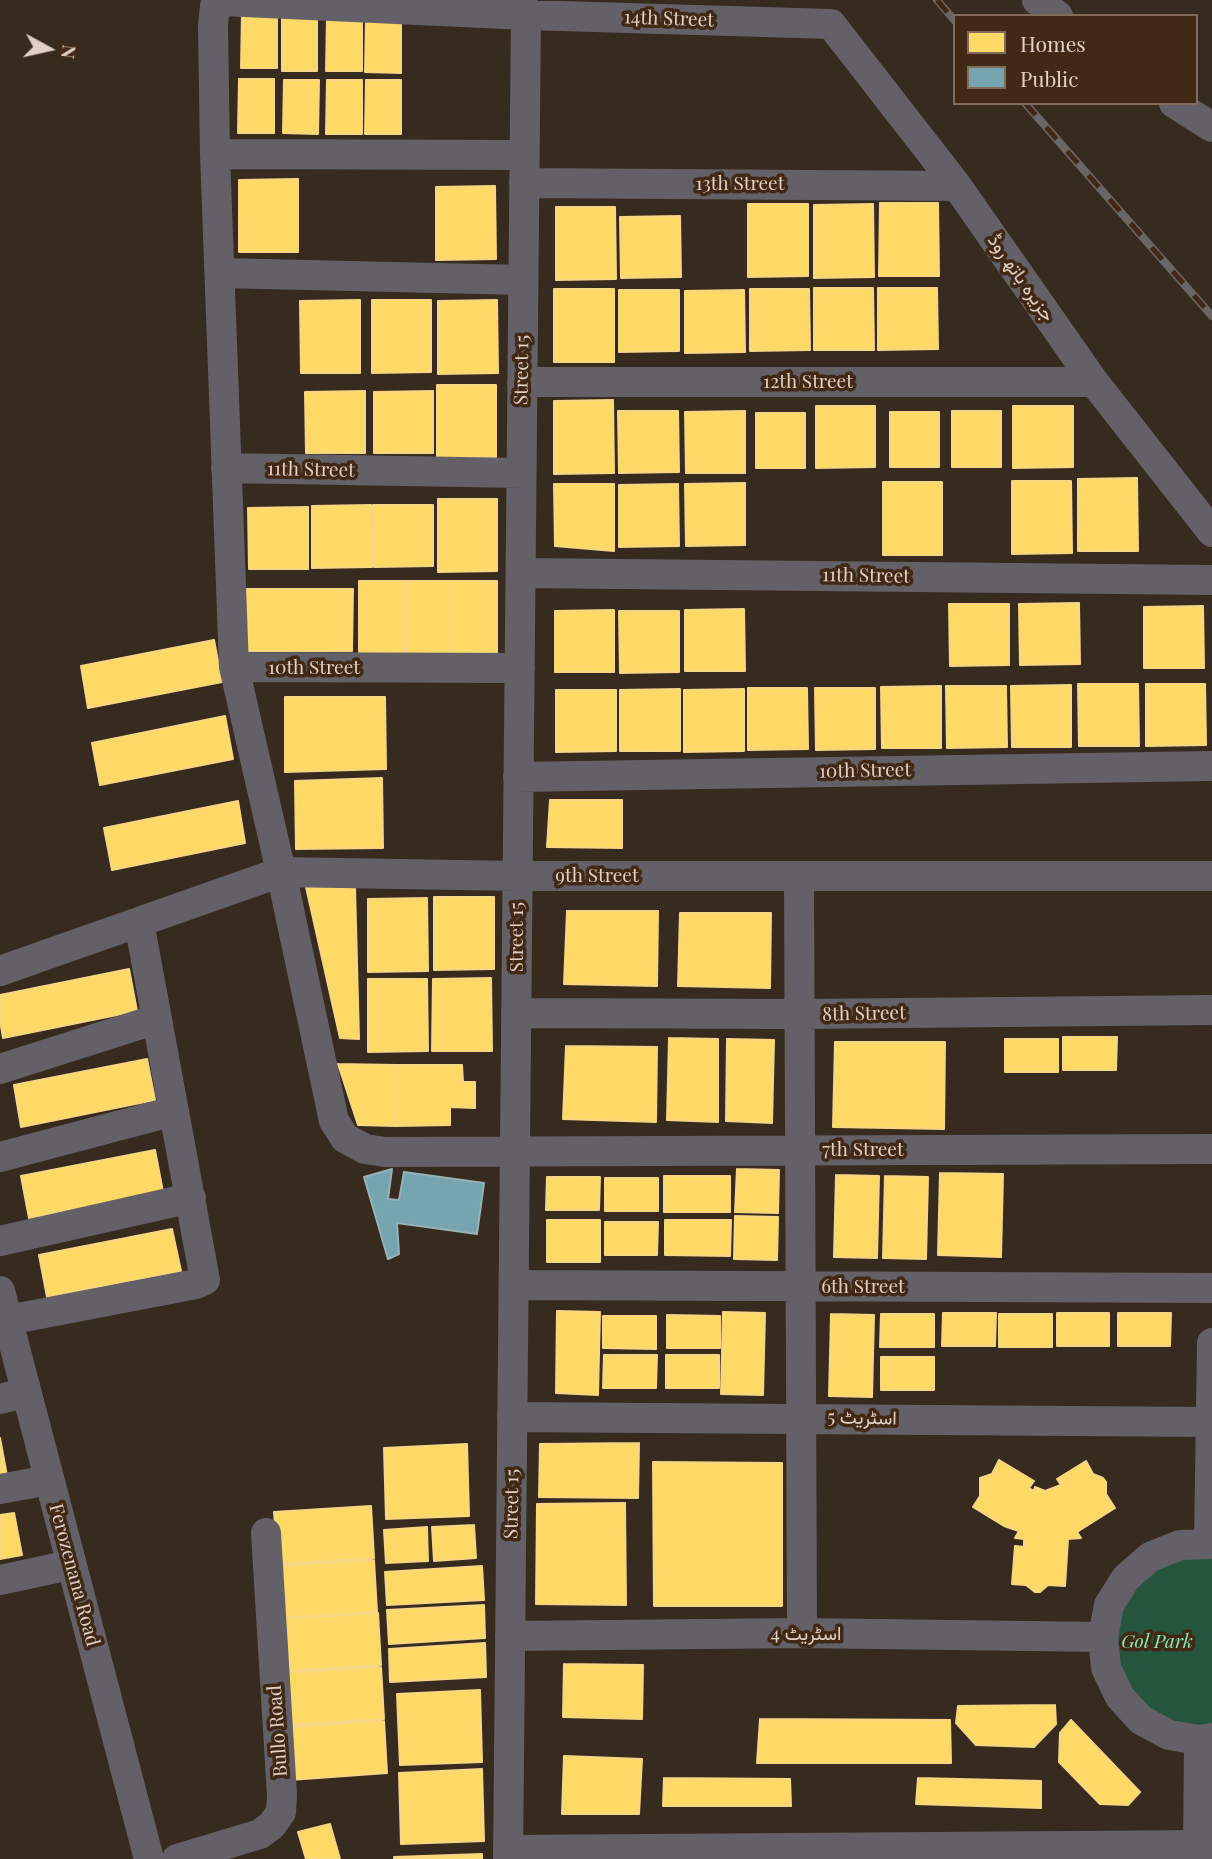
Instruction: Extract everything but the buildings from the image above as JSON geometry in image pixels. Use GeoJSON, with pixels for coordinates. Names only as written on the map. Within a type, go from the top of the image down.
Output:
{"type":"FeatureCollection","features":[{"type":"Feature","properties":{"kind":"street"},"geometry":{"type":"LineString","coordinates":[[1037,0],[1055,14]]}},
{"type":"Feature","properties":{"kind":"street","name":"14th Street"},"geometry":{"type":"LineString","coordinates":[[215,6],[223,1],[524,8],[831,24]]}},
{"type":"Feature","properties":{"kind":"street","name":"7th Street"},"geometry":{"type":"LineString","coordinates":[[215,6],[215,154],[234,667],[334,1121],[345,1138],[365,1149],[385,1152],[1212,1149]]}},
{"type":"Feature","properties":{"kind":"street","name":"Street 15"},"geometry":{"type":"LineString","coordinates":[[508,1854],[524,8]]}},
{"type":"Feature","properties":{"kind":"street","name":"جزیرہ باتھ روڈ"},"geometry":{"type":"LineString","coordinates":[[831,24],[957,186],[1094,382],[1212,533]]}},
{"type":"Feature","properties":{"kind":"street"},"geometry":{"type":"LineString","coordinates":[[1177,105],[1212,127]]}},
{"type":"Feature","properties":{"kind":"street","name":"13th Street"},"geometry":{"type":"LineString","coordinates":[[215,154],[957,186]]}},
{"type":"Feature","properties":{"kind":"street"},"geometry":{"type":"LineString","coordinates":[[220,273],[523,280]]}},
{"type":"Feature","properties":{"kind":"street","name":"12th Street"},"geometry":{"type":"LineString","coordinates":[[522,382],[1094,382]]}},
{"type":"Feature","properties":{"kind":"street","name":"11th Street"},"geometry":{"type":"LineString","coordinates":[[226,468],[521,473]]}},
{"type":"Feature","properties":{"kind":"street","name":"11th Street"},"geometry":{"type":"LineString","coordinates":[[521,573],[1212,580]]}},
{"type":"Feature","properties":{"kind":"street","name":"10th Street"},"geometry":{"type":"LineString","coordinates":[[234,667],[520,668]]}},
{"type":"Feature","properties":{"kind":"street","name":"10th Street"},"geometry":{"type":"LineString","coordinates":[[519,777],[1212,766]]}},
{"type":"Feature","properties":{"kind":"street","name":"9th Street"},"geometry":{"type":"LineString","coordinates":[[0,971],[281,872],[517,876],[1212,876]]}},
{"type":"Feature","properties":{"kind":"street"},"geometry":{"type":"LineString","coordinates":[[799,876],[802,1633]]}},
{"type":"Feature","properties":{"kind":"street"},"geometry":{"type":"LineString","coordinates":[[3,1310],[196,1284],[205,1280],[139,922]]}},
{"type":"Feature","properties":{"kind":"street","name":"8th Street"},"geometry":{"type":"LineString","coordinates":[[516,1013],[799,1014],[1212,1010]]}},
{"type":"Feature","properties":{"kind":"street"},"geometry":{"type":"LineString","coordinates":[[0,1069],[157,1019]]}},
{"type":"Feature","properties":{"kind":"street"},"geometry":{"type":"LineString","coordinates":[[0,1157],[174,1111]]}},
{"type":"Feature","properties":{"kind":"street"},"geometry":{"type":"LineString","coordinates":[[0,1241],[191,1198]]}},
{"type":"Feature","properties":{"kind":"street","name":"6th Street"},"geometry":{"type":"LineString","coordinates":[[514,1286],[1212,1288]]}},
{"type":"Feature","properties":{"kind":"street","name":"Ferozenana Road"},"geometry":{"type":"LineString","coordinates":[[3,1310],[13,1396],[49,1479],[149,1859]]}},
{"type":"Feature","properties":{"kind":"street"},"geometry":{"type":"LineString","coordinates":[[508,1854],[1203,1850],[1205,1739],[1169,1735],[1141,1720],[1120,1697],[1106,1668],[1102,1637],[1109,1605],[1126,1578],[1150,1557],[1180,1545],[1210,1544],[1212,1343]]}},
{"type":"Feature","properties":{"kind":"street","name":"اسٹریٹ 5"},"geometry":{"type":"LineString","coordinates":[[512,1417],[1211,1422]]}},
{"type":"Feature","properties":{"kind":"street"},"geometry":{"type":"LineString","coordinates":[[0,1489],[49,1479]]}},
{"type":"Feature","properties":{"kind":"street","name":"Bullo Road"},"geometry":{"type":"LineString","coordinates":[[177,1859],[261,1834],[281,1812],[266,1533]]}},
{"type":"Feature","properties":{"kind":"street"},"geometry":{"type":"LineString","coordinates":[[0,1580],[70,1565]]}},
{"type":"Feature","properties":{"kind":"street","name":"اسٹریٹ 4"},"geometry":{"type":"LineString","coordinates":[[510,1636],[802,1633],[1102,1637]]}},
{"type":"Feature","properties":{"kind":"green space","name":"Gol Park"},"geometry":{"type":"Polygon","coordinates":[[[1212,1544],[1212,1738],[1119,1697],[1109,1605],[1126,1578],[1212,1544]]]}},
{"type":"Feature","properties":{"kind":"railway"},"geometry":{"type":"LineString","coordinates":[[937,0],[953,19]]}},
{"type":"Feature","properties":{"kind":"railway"},"geometry":{"type":"LineString","coordinates":[[1027,105],[1212,316]]}}]}
